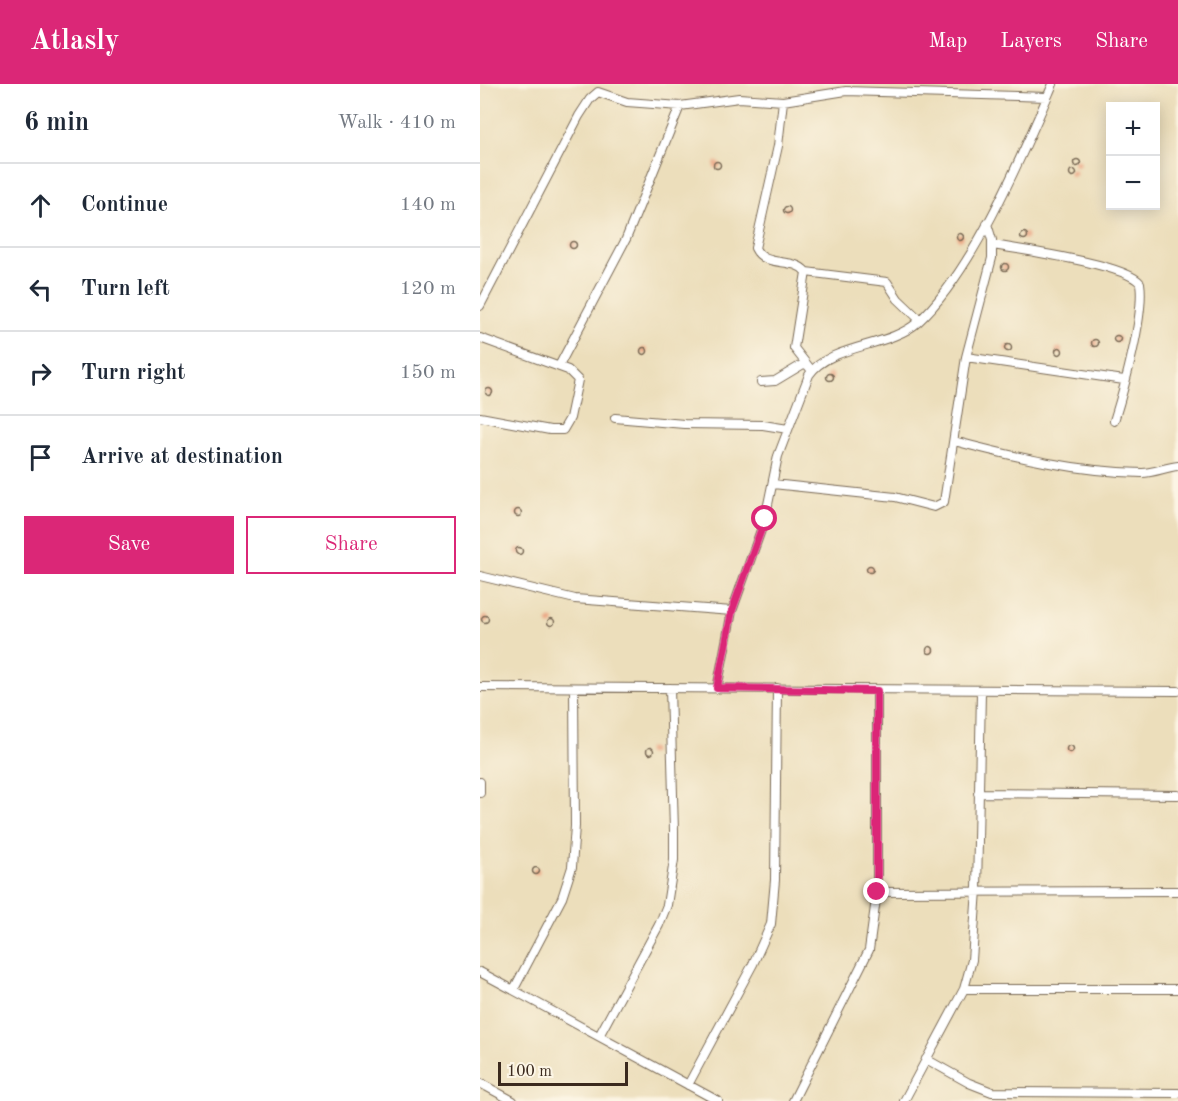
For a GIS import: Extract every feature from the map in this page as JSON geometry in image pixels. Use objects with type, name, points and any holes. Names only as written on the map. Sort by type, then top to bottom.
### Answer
[{"type":"street","points":[[717,688],[732,611],[765,519],[788,429],[812,371],[817,365],[846,352],[904,332],[920,320],[941,296],[987,224],[1053,84]]},
{"type":"street","points":[[480,306],[579,116],[593,94],[598,92],[627,102],[680,106],[739,98],[783,100],[846,91],[1047,97]]},
{"type":"street","points":[[783,100],[778,146],[755,248],[758,254],[765,258],[798,265],[806,272],[887,282],[898,299],[920,320]]},
{"type":"street","points":[[559,366],[626,239],[680,106]]},
{"type":"street","points":[[773,484],[895,497],[939,506],[945,499],[966,357],[988,277],[993,245],[987,224]]},
{"type":"street","points":[[993,245],[1109,268],[1136,278],[1141,289],[1139,308],[1125,380],[1114,421]]},
{"type":"street","points":[[806,272],[793,339],[794,348],[812,371]]},
{"type":"street","points":[[480,338],[559,366],[572,372],[578,380],[570,417],[562,430],[550,430],[480,417]]},
{"type":"street","points":[[966,357],[1125,380]]},
{"type":"street","points":[[761,382],[775,381],[805,363]]},
{"type":"street","points":[[615,418],[763,425],[788,429]]},
{"type":"street","points":[[954,441],[1024,460],[1101,469],[1142,472],[1178,466]]},
{"type":"street","points":[[480,576],[575,599],[732,611]]},
{"type":"street","points":[[480,687],[777,688],[981,692],[1178,691]]},
{"type":"street","points":[[514,989],[562,898],[572,867],[575,826],[574,688]]},
{"type":"street","points":[[599,1036],[659,925],[669,895],[674,841],[670,688]]},
{"type":"street","points":[[688,1084],[753,964],[771,924],[775,880],[777,688]]},
{"type":"street","points":[[793,1101],[869,950],[877,892],[877,691]]},
{"type":"street","points":[[904,1101],[964,989],[972,960],[977,890],[981,692]]},
{"type":"street","points":[[480,782],[480,793]]},
{"type":"street","points":[[978,793],[1178,795]]},
{"type":"street","points":[[877,892],[1178,891]]},
{"type":"street","points":[[480,972],[718,1101]]},
{"type":"street","points":[[964,989],[1178,989]]},
{"type":"street","points":[[926,1059],[969,1083],[992,1092],[1178,1093]]},
{"type":"street","points":[[480,1083],[513,1101]]},
{"type":"building","points":[[1077,159],[1081,163],[1077,167],[1073,163]]},
{"type":"building","points":[[717,161],[721,165],[717,169],[713,165]]},
{"type":"building","points":[[1073,169],[1077,173],[1073,177],[1069,173]]},
{"type":"building","points":[[787,206],[791,210],[787,214],[783,210]]},
{"type":"building","points":[[1024,232],[1028,236],[1024,240],[1020,236]]},
{"type":"building","points":[[960,233],[964,237],[960,241],[956,237]]},
{"type":"building","points":[[573,241],[577,245],[573,249],[569,245]]},
{"type":"building","points":[[1005,263],[1009,267],[1005,271],[1001,267]]},
{"type":"building","points":[[1117,335],[1121,339],[1117,343],[1113,339]]},
{"type":"building","points":[[1095,339],[1099,343],[1095,347],[1091,343]]},
{"type":"building","points":[[1008,344],[1012,348],[1008,352],[1004,348]]},
{"type":"building","points":[[644,347],[648,351],[644,355],[640,351]]},
{"type":"building","points":[[1059,347],[1063,351],[1059,355],[1055,351]]},
{"type":"building","points":[[830,373],[834,377],[830,381],[826,377]]},
{"type":"building","points":[[489,388],[493,392],[489,396],[485,392]]},
{"type":"building","points":[[518,509],[522,513],[518,517],[514,513]]},
{"type":"building","points":[[519,547],[523,551],[519,555],[515,551]]},
{"type":"building","points":[[870,565],[874,569],[870,573],[866,569]]},
{"type":"building","points":[[485,615],[489,619],[485,623],[481,619]]},
{"type":"building","points":[[551,618],[555,622],[551,626],[547,622]]},
{"type":"building","points":[[930,646],[934,650],[930,654],[926,650]]},
{"type":"building","points":[[1070,745],[1074,749],[1070,753],[1066,749]]},
{"type":"building","points":[[650,747],[654,751],[650,755],[646,751]]},
{"type":"building","points":[[536,867],[540,871],[536,875],[532,871]]},
{"type":"route","points":[[765,519],[732,611],[717,688],[877,691],[877,892]]}]
